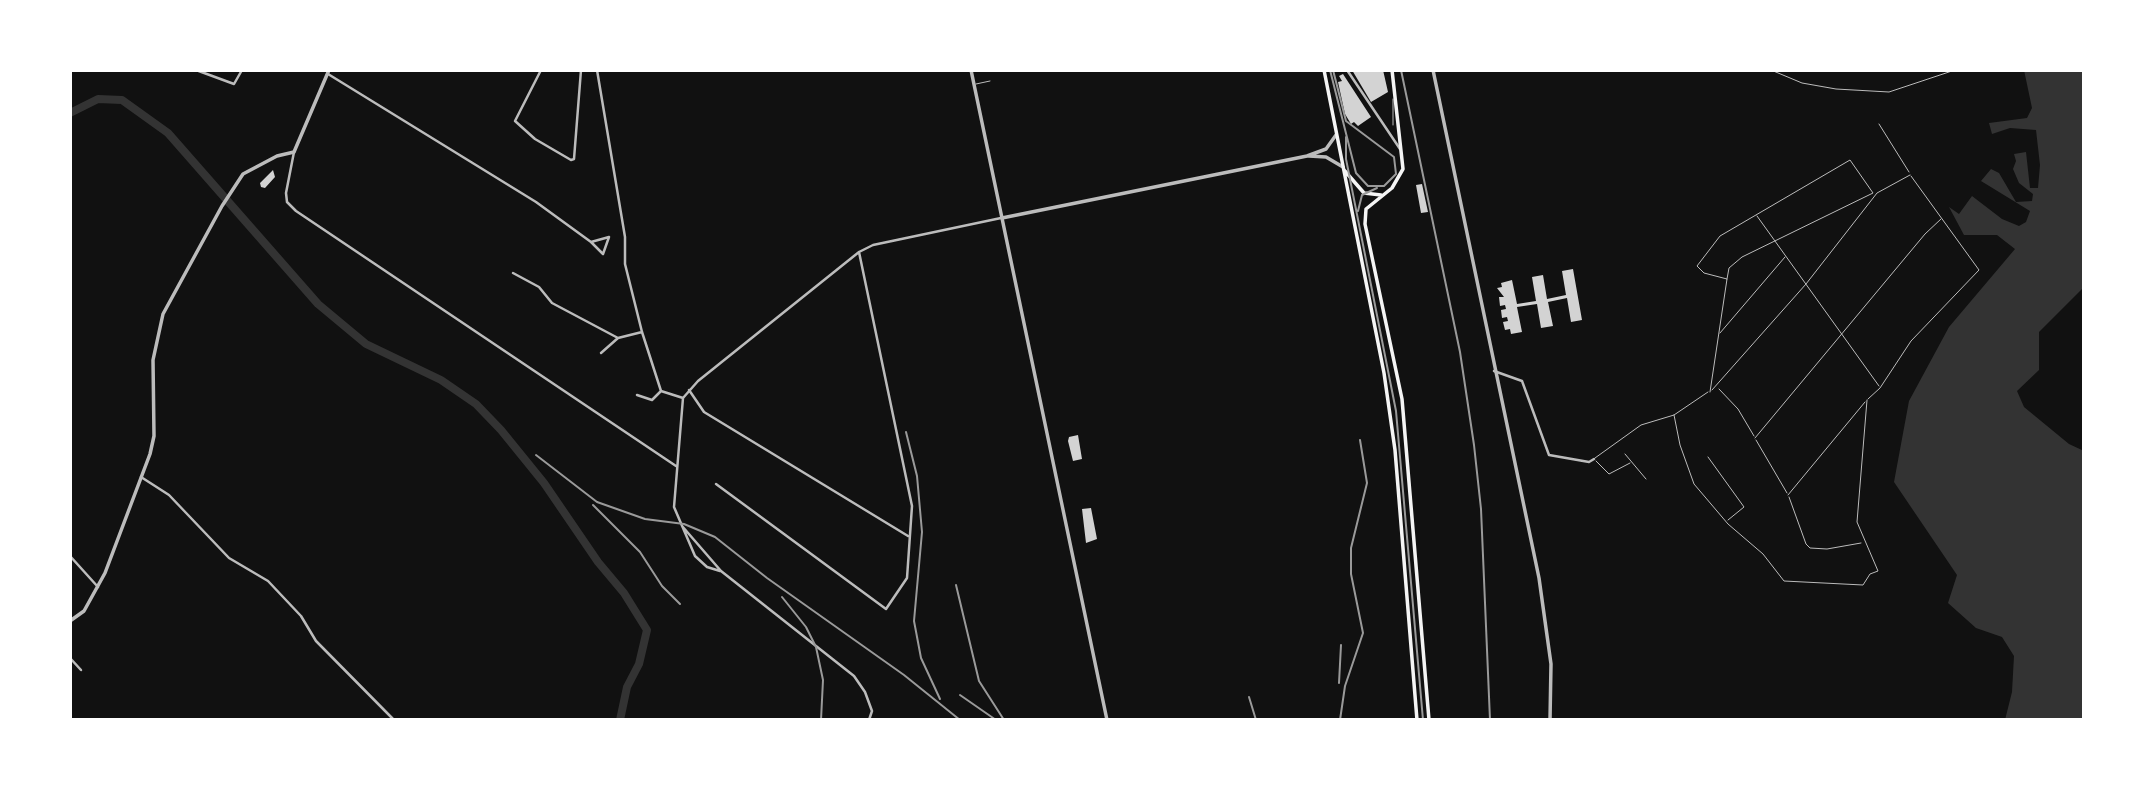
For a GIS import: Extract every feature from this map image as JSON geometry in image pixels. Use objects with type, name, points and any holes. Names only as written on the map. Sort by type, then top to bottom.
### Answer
[{"type":"main road","points":[[1324,70],[1384,373],[1395,450],[1417,720]]},
{"type":"main road","points":[[1392,70],[1402,152],[1401,177],[1366,209],[1365,224],[1402,399],[1429,720]]},
{"type":"main road","points":[[1343,167],[1364,193],[1383,195]]},
{"type":"street","points":[[196,70],[234,84],[242,70]]},
{"type":"street","points":[[323,70],[536,202],[591,242],[603,254],[609,237],[591,242]]},
{"type":"street","points":[[541,70],[515,121],[535,139],[570,160],[574,159],[581,70]]},
{"type":"street","points":[[597,70],[625,237],[625,264],[642,332],[662,391]]},
{"type":"street","points":[[971,70],[1107,720]]},
{"type":"street","points":[[1348,70],[1402,152]]},
{"type":"street","points":[[1433,70],[1539,578],[1551,664],[1550,720]]},
{"type":"street","points":[[329,72],[294,152],[286,193],[287,202],[296,211],[676,466]]},
{"type":"street","points":[[721,571],[707,567],[695,556],[674,507],[683,398],[689,390],[859,252],[873,245],[1307,156],[1330,146],[1336,135]]},
{"type":"street","points":[[70,621],[84,611],[98,587],[154,436],[153,360],[163,314],[233,186],[243,174],[258,164],[294,152]]},
{"type":"street","points":[[1307,156],[1326,157],[1343,167]]},
{"type":"street","points":[[716,484],[886,610],[907,579],[912,506],[859,252]]},
{"type":"street","points":[[513,273],[539,287],[552,303],[618,338]]},
{"type":"street","points":[[601,353],[618,338],[642,332]]},
{"type":"street","points":[[1494,371],[1522,381],[1549,455],[1589,463],[1594,459]]},
{"type":"street","points":[[689,390],[704,412],[908,536]]},
{"type":"street","points":[[637,395],[652,400],[662,391]]},
{"type":"street","points":[[662,391],[683,398]]},
{"type":"street","points":[[141,477],[169,495],[229,558],[268,581],[301,616],[316,641],[394,720]]},
{"type":"street","points":[[682,526],[721,571],[854,676],[865,692],[872,711],[869,720]]},
{"type":"street","points":[[70,556],[98,587]]},
{"type":"street","points":[[70,658],[81,670]]},
{"type":"lane","points":[[1771,70],[1802,83],[1889,92],[1955,70]]},
{"type":"lane","points":[[974,85],[990,81]]},
{"type":"lane","points":[[1393,125],[1391,113],[1395,92]]},
{"type":"lane","points":[[1788,495],[1867,400],[1881,388],[1911,341],[1979,270],[1910,174],[1879,124]]},
{"type":"lane","points":[[1710,392],[1729,268],[1736,260],[1873,194],[1850,160],[1720,236],[1709,246],[1697,266],[1704,273],[1727,279]]},
{"type":"lane","points":[[1630,463],[1609,474],[1594,459],[1640,425],[1674,415],[1717,387],[1806,284],[1877,193],[1910,174]]},
{"type":"lane","points":[[1756,215],[1881,388]]},
{"type":"lane","points":[[1755,438],[1924,234],[1942,218]]},
{"type":"lane","points":[[1718,335],[1786,256]]},
{"type":"lane","points":[[1717,387],[1738,409],[1788,495],[1806,544],[1810,548],[1827,549],[1863,542]]},
{"type":"lane","points":[[1674,415],[1680,445],[1694,484],[1726,522],[1763,554],[1784,581],[1863,584],[1870,574],[1878,571],[1863,542],[1857,522],[1867,400]]},
{"type":"lane","points":[[1626,454],[1630,463],[1646,479]]},
{"type":"lane","points":[[1709,457],[1744,507],[1726,522]]},
{"type":"shaded area","points":[[2024,70],[2084,70],[2084,287],[2039,332],[2039,370],[2017,391],[2024,407],[2069,444],[2084,451],[2084,720],[2005,720],[2012,692],[2014,656],[2002,637],[1976,628],[1948,603],[1957,575],[1894,482],[1909,401],[1949,327],[2015,249],[1997,235],[1964,235],[1949,207],[1959,214],[1972,196],[2002,219],[2019,226],[2026,222],[2030,211],[1981,181],[1991,169],[1999,173],[2016,202],[2032,201],[2033,194],[2019,183],[2013,169],[2016,161],[2014,154],[2026,152],[2030,188],[2038,188],[2040,165],[2036,130],[2010,128],[1992,134],[1989,123],[2027,118],[2032,108]]},
{"type":"building","points":[[1352,70],[1383,70],[1388,92],[1371,102]]},
{"type":"building","points":[[1343,74],[1371,117],[1358,126],[1354,122],[1351,124],[1345,114],[1338,82],[1342,81],[1339,76]]},
{"type":"building","points":[[273,170],[275,177],[265,188],[261,187],[260,183]]},
{"type":"building","points":[[1422,184],[1428,212],[1421,213],[1416,185]]},
{"type":"building","points":[[1573,269],[1582,320],[1571,322],[1567,298],[1548,302],[1553,326],[1541,328],[1537,304],[1517,307],[1522,332],[1511,334],[1510,329],[1505,330],[1503,322],[1508,321],[1507,317],[1502,318],[1501,310],[1506,309],[1505,305],[1500,306],[1499,297],[1504,297],[1497,288],[1502,287],[1501,283],[1512,280],[1517,304],[1536,301],[1532,277],[1543,275],[1547,299],[1566,295],[1562,271]]},
{"type":"building","points":[[1078,435],[1082,459],[1073,461],[1068,441],[1069,437]]},
{"type":"building","points":[[1091,508],[1097,539],[1086,543],[1082,509]]},
{"type":"waterway","points":[[70,113],[98,99],[122,100],[168,133],[318,304],[366,344],[441,380],[476,404],[501,430],[544,483],[598,562],[624,593],[647,630],[639,664],[627,687],[620,720]]},
{"type":"tram line","points":[[1330,70],[1356,173],[1368,186],[1384,186],[1396,174],[1394,157],[1346,121],[1333,70]]},
{"type":"tram line","points":[[1346,137],[1346,159],[1396,411],[1423,720]]},
{"type":"tram line","points":[[1358,211],[1362,195],[1377,188]]},
{"type":"railway","points":[[1401,70],[1460,352],[1474,445],[1481,509],[1490,720]]},
{"type":"railway","points":[[906,432],[917,476],[922,532],[914,621],[921,658],[940,699]]},
{"type":"railway","points":[[1340,720],[1345,686],[1363,633],[1351,574],[1351,548],[1367,483],[1360,440]]},
{"type":"railway","points":[[536,455],[597,502],[645,519],[684,524],[715,537],[767,578],[904,675],[960,720]]},
{"type":"railway","points":[[593,505],[640,552],[662,586],[680,604]]},
{"type":"railway","points":[[956,585],[979,681],[1004,720]]},
{"type":"railway","points":[[782,597],[806,627],[816,647],[823,680],[821,720]]},
{"type":"railway","points":[[1339,683],[1341,645]]},
{"type":"railway","points":[[960,695],[996,720]]},
{"type":"railway","points":[[1249,697],[1256,720]]}]
